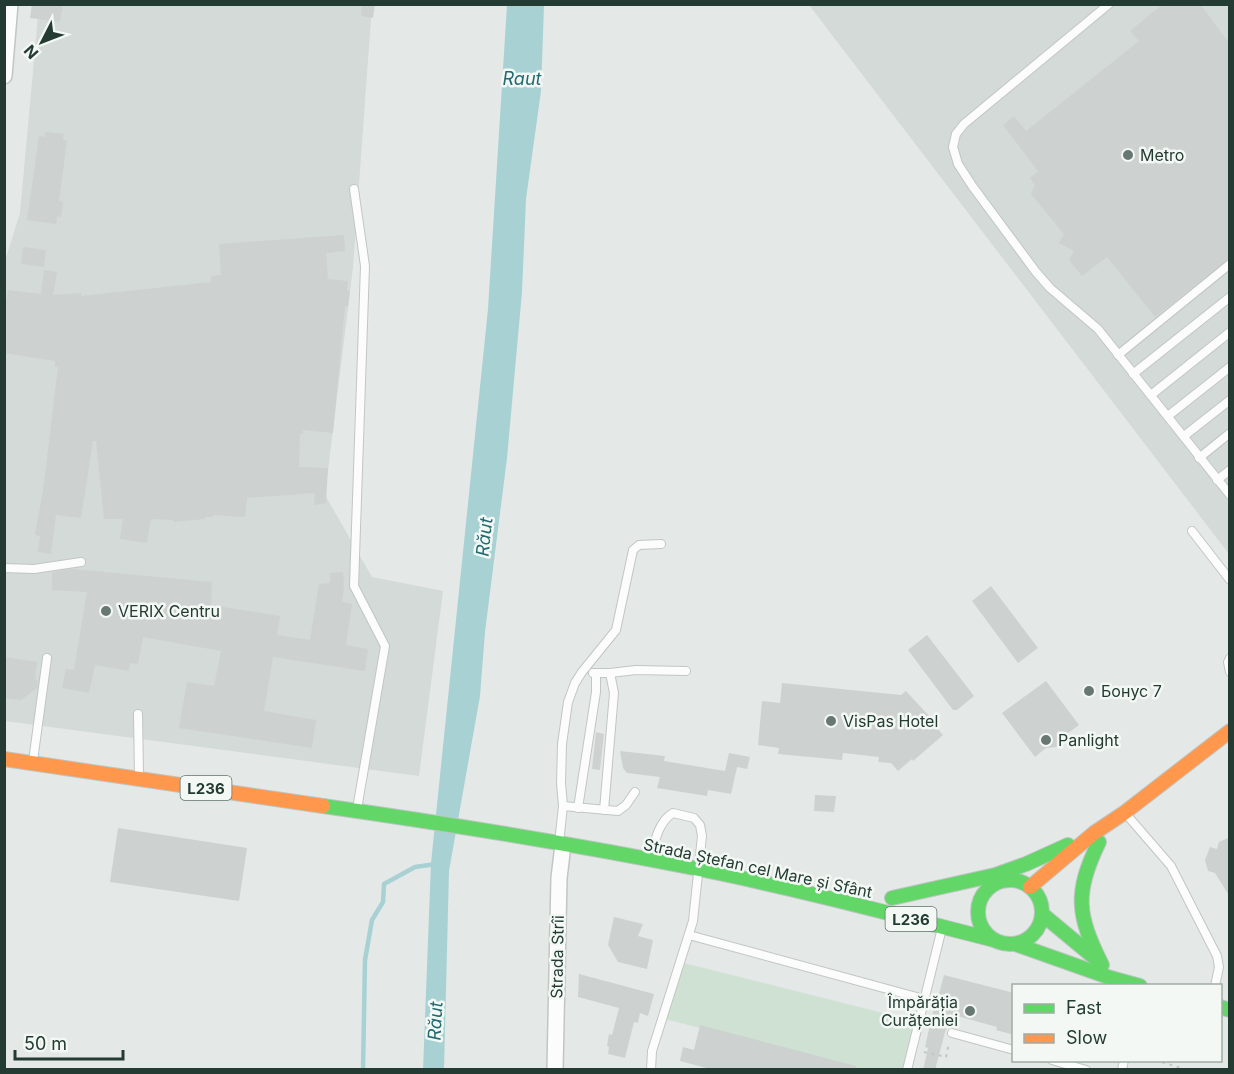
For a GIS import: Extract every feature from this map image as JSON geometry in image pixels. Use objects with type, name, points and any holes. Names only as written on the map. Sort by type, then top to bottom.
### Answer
[{"type":"main road","points":[[1102,965],[1042,914],[1034,892],[1125,813],[1230,731]]},
{"type":"main road","name":"L236","points":[[4,759],[357,811]]},
{"type":"main road","name":"Strada Ștefan cel Mare și Sfânt","points":[[357,811],[699,869],[829,898],[994,940]]},
{"type":"main road","points":[[892,898],[994,875],[1096,838]]},
{"type":"main road","points":[[1096,838],[1083,875],[1080,904],[1082,922],[1088,937],[1111,978]]},
{"type":"main road","name":"L236","points":[[829,898],[892,898],[990,887],[1009,880],[1034,892]]},
{"type":"main road","points":[[990,887],[979,904],[978,915],[980,925],[994,940]]},
{"type":"main road","points":[[1015,944],[1028,938],[1038,928],[1042,914]]},
{"type":"main road","name":"L236","points":[[994,940],[1004,944],[1015,944]]},
{"type":"main road","points":[[1015,944],[1133,984]]},
{"type":"street","points":[[4,76],[10,4]]},
{"type":"street","name":"Strada Strîi","points":[[555,1070],[561,845]]},
{"type":"lane","points":[[1109,4],[964,124],[956,134],[953,147],[958,164],[973,187],[1036,272],[1050,288],[1098,329],[1230,495]]},
{"type":"lane","points":[[354,189],[365,266],[354,586],[385,646],[357,811]]},
{"type":"lane","points":[[1118,355],[1230,264]]},
{"type":"lane","points":[[1133,374],[1230,297]]},
{"type":"lane","points":[[1151,396],[1230,332]]},
{"type":"lane","points":[[1168,416],[1230,367]]},
{"type":"lane","points":[[1184,436],[1230,400]]},
{"type":"lane","points":[[1199,458],[1230,433]]},
{"type":"lane","points":[[1217,480],[1230,470]]},
{"type":"lane","points":[[1192,531],[1230,580]]},
{"type":"lane","points":[[561,845],[562,744],[568,702],[582,672],[616,630],[633,550],[639,545],[661,544]]},
{"type":"lane","points":[[4,568],[34,569],[81,562]]},
{"type":"lane","points":[[32,763],[47,658]]},
{"type":"lane","points":[[1230,658],[1228,662],[1230,672]]},
{"type":"lane","points":[[582,672],[686,671]]},
{"type":"lane","points":[[578,808],[596,692],[596,673]]},
{"type":"lane","points":[[604,810],[614,693],[610,673]]},
{"type":"lane","points":[[138,714],[139,778]]},
{"type":"lane","points":[[563,806],[618,811],[626,805],[635,792]]},
{"type":"lane","points":[[649,860],[666,817],[673,813],[694,818],[700,825],[702,836],[693,921],[652,1051],[651,1070]]},
{"type":"lane","points":[[1125,813],[1171,866],[1217,956],[1219,967],[1215,984]]},
{"type":"lane","points":[[907,1070],[942,927]]},
{"type":"lane","points":[[689,935],[924,999]]},
{"type":"lane","points":[[952,1034],[1012,1049]]},
{"type":"lane","points":[[1059,1062],[1086,1070]]},
{"type":"path","points":[[912,1050],[946,1056],[952,1034]]},
{"type":"path","points":[[1162,1062],[1188,1070]]},
{"type":"shaded area","points":[[39,5],[372,5],[353,267],[325,495],[372,577],[443,591],[419,776],[5,721],[4,264],[20,213]]},
{"type":"shaded area","points":[[809,5],[1229,5],[1229,554]]},
{"type":"green space","points":[[680,962],[919,1022],[907,1069],[864,1070],[661,1018]]},
{"type":"water","name":"Raut","points":[[507,5],[544,5],[541,91],[526,199],[522,292],[507,458],[485,632],[480,696],[449,871],[444,1069],[423,1070],[431,863],[488,309]]},
{"type":"building","points":[[32,4],[63,4],[60,22],[30,18]]},
{"type":"building","points":[[362,4],[375,4],[373,18],[361,16]]},
{"type":"building","name":"Metro","points":[[1163,4],[1200,4],[1230,44],[1230,258],[1155,317],[1107,257],[1082,276],[1069,260],[1074,251],[1059,243],[1064,234],[1031,194],[1035,185],[1030,178],[1038,171],[1003,125],[1014,116],[1026,131],[1139,41],[1130,31]]},
{"type":"building","points":[[45,132],[64,134],[63,140],[67,140],[59,201],[63,202],[61,217],[57,216],[56,224],[27,220],[39,136],[45,137]]},
{"type":"building","points":[[344,235],[345,251],[326,253],[328,279],[348,281],[347,291],[350,291],[348,306],[345,306],[333,433],[303,430],[303,434],[300,433],[299,467],[328,468],[326,503],[314,505],[315,493],[247,498],[245,517],[213,515],[205,519],[173,522],[173,520],[151,519],[147,543],[120,539],[123,519],[104,519],[96,441],[93,441],[81,518],[56,515],[51,554],[38,552],[40,536],[35,535],[43,491],[58,367],[55,367],[55,361],[4,353],[4,311],[8,290],[41,294],[44,270],[57,272],[53,295],[81,293],[81,296],[211,282],[211,276],[221,275],[219,244]]},
{"type":"building","points":[[23,247],[46,250],[44,267],[21,264]]},
{"type":"building","points":[[72,569],[212,582],[211,605],[280,616],[277,635],[310,640],[319,584],[330,583],[330,573],[343,572],[342,602],[352,604],[346,645],[368,649],[365,671],[273,657],[264,711],[316,720],[312,748],[179,728],[187,682],[214,686],[221,651],[143,637],[138,664],[130,663],[129,671],[95,665],[89,693],[62,688],[66,669],[74,670],[87,592],[52,590],[52,572]]},
{"type":"building","points":[[991,586],[1038,648],[1018,663],[972,601]]},
{"type":"building","points":[[927,635],[974,696],[957,710],[953,710],[908,650]]},
{"type":"building","points":[[4,657],[37,662],[35,678],[38,682],[37,688],[21,700],[4,698]]},
{"type":"building","points":[[1046,681],[1079,725],[1067,734],[1063,743],[1057,747],[1046,748],[1035,757],[1002,713]]},
{"type":"building","points":[[782,683],[901,695],[906,691],[943,735],[898,771],[891,763],[878,762],[879,757],[843,753],[842,760],[778,754],[779,748],[758,745],[762,701],[780,703]]},
{"type":"building","points":[[596,732],[604,734],[600,770],[592,769]]},
{"type":"building","points":[[620,751],[665,756],[664,761],[725,771],[729,753],[750,757],[747,769],[737,767],[731,794],[708,790],[707,796],[657,788],[660,777],[627,773],[623,768]]},
{"type":"building","points":[[815,795],[836,796],[834,812],[814,811]]},
{"type":"building","points":[[118,828],[247,848],[239,901],[110,882]]},
{"type":"building","points":[[1230,837],[1230,897],[1215,873],[1208,871],[1205,860],[1210,847],[1217,849],[1219,842]]},
{"type":"building","points":[[614,917],[643,924],[638,936],[653,940],[647,969],[618,962],[608,945]]},
{"type":"building","points":[[579,974],[654,994],[648,1016],[640,1013],[638,1023],[634,1022],[625,1058],[608,1054],[609,1047],[607,1046],[619,1008],[578,997]]},
{"type":"building","points":[[944,975],[1012,992],[1012,1034],[996,1030],[997,1027],[950,1014],[935,1070],[923,1070],[928,1048],[925,1047],[934,1007],[932,1006],[935,994],[939,994]]},
{"type":"building","points":[[700,1025],[856,1066],[856,1070],[714,1070],[680,1061],[683,1047],[694,1050]]},
{"type":"waterway","points":[[363,1070],[365,960],[372,920],[383,902],[384,884],[415,867],[436,864]]},
{"type":"traffic: fast","points":[[323,806],[511,835],[699,869],[994,940]]},
{"type":"traffic: fast","points":[[1099,842],[1085,876],[1082,904],[1087,932],[1102,965]]},
{"type":"traffic: fast","points":[[892,898],[995,875],[1068,845]]},
{"type":"traffic: fast","points":[[1010,880],[1028,886],[1036,894],[1042,912],[1036,930],[1028,938],[1010,944],[992,938],[984,930],[978,912],[984,894],[992,886],[1010,880]]},
{"type":"traffic: fast","points":[[1042,914],[1095,958]]},
{"type":"traffic: fast","points":[[1015,944],[1133,984]]},
{"type":"traffic: fast","points":[[1222,1008],[1230,1010]]},
{"type":"traffic: slow","points":[[1030,887],[1094,833],[1124,813],[1230,731]]},
{"type":"traffic: slow","points":[[4,759],[323,806]]},
{"type":"place","name":"Metro","points":[[1128,155]]},
{"type":"place","name":"VERIX Centru","points":[[106,611]]},
{"type":"place","name":"Бонус 7","points":[[1089,691]]},
{"type":"place","name":"VisPas Hotel","points":[[831,721]]},
{"type":"place","name":"Panlight","points":[[1046,740]]},
{"type":"place","name":"Împărăția Curățeniei","points":[[970,1011]]},
{"type":"water label","name":"Răut","points":[[484,537]]},
{"type":"water label","name":"Răut","points":[[435,1021]]}]
